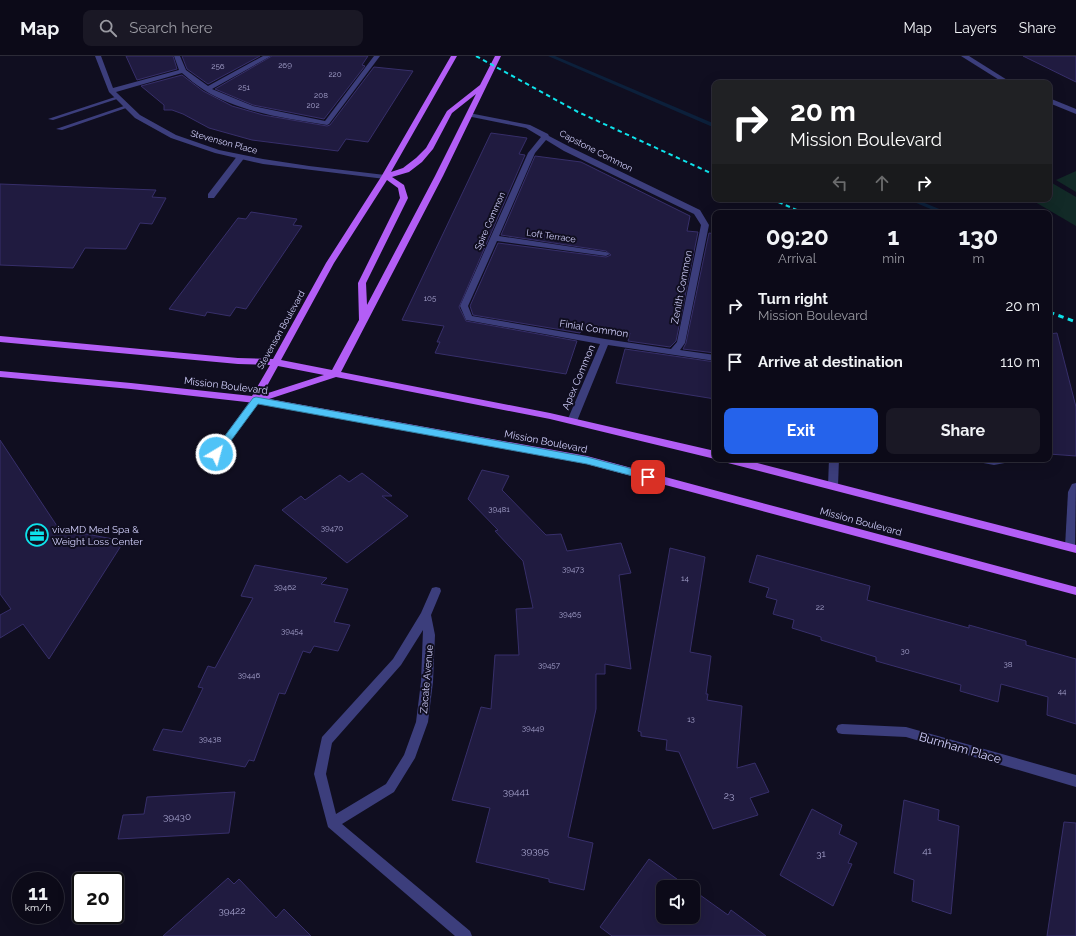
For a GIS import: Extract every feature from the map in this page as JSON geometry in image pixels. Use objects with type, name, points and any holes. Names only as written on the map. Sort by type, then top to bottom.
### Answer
[{"type":"main road","name":"Stevenson Boulevard","points":[[256,400],[275,362],[330,263],[385,177],[454,56]]},
{"type":"main road","points":[[256,400],[336,374],[363,324],[498,56]]},
{"type":"main road","points":[[385,177],[406,170],[419,160],[429,149],[449,112],[471,96],[487,80]]},
{"type":"main road","points":[[363,324],[365,310],[361,288],[362,283],[404,198],[404,191],[399,184],[385,177]]},
{"type":"main road","points":[[0,339],[275,362],[572,421],[712,455]]},
{"type":"main road","name":"Mission Boulevard","points":[[0,374],[131,386],[256,400],[587,460],[1076,591]]},
{"type":"main road","points":[[740,462],[1073,548]]},
{"type":"street","name":"Stevenson Place","points":[[98,56],[101,70],[117,98],[126,107],[155,127],[174,137],[241,158],[385,177]]},
{"type":"street","points":[[176,56],[183,71],[208,89],[235,102],[275,114],[328,123],[377,56]]},
{"type":"street","points":[[208,89],[268,56]]},
{"type":"street","points":[[964,56],[1004,80]]},
{"type":"street","points":[[112,91],[183,71]]},
{"type":"street","points":[[51,119],[117,98]]},
{"type":"street","points":[[1052,101],[1076,112]]},
{"type":"street","points":[[60,129],[126,107]]},
{"type":"street","name":"Capstone Common","points":[[469,115],[528,126],[567,149],[697,212],[705,225]]},
{"type":"street","name":"Spire Common","points":[[469,318],[464,306],[532,152],[546,136]]},
{"type":"street","points":[[211,196],[241,158]]},
{"type":"street","name":"Zenith Common","points":[[674,351],[682,343],[705,225]]},
{"type":"street","name":"Loft Terrace","points":[[494,238],[606,254]]},
{"type":"street","name":"Finial Common","points":[[469,318],[605,342],[712,357]]},
{"type":"street","name":"Apex Common","points":[[572,421],[605,342]]},
{"type":"street","points":[[216,454],[256,400]]},
{"type":"street","points":[[833,486],[834,462]]},
{"type":"street","points":[[1073,548],[1073,492],[1076,487]]},
{"type":"street","name":"Zacate Avenue","points":[[426,615],[429,634],[427,682],[422,722],[408,758],[390,788],[332,823],[320,774],[326,741],[397,662],[426,615],[436,591]]},
{"type":"street","name":"Burnham Place","points":[[842,730],[906,732],[1076,782]]},
{"type":"street","points":[[332,823],[465,936]]},
{"type":"green space","points":[[1076,171],[1076,192],[1056,180]]},
{"type":"green space","points":[[1052,183],[1076,197],[1076,226],[1052,212],[1052,210],[1049,210],[1035,202],[1052,202]]},
{"type":"building","points":[[126,56],[173,56],[177,69],[137,80]]},
{"type":"building","points":[[182,56],[260,56],[208,84],[187,69]]},
{"type":"building","points":[[272,56],[368,56],[362,65],[365,66],[324,119],[253,105],[215,89]]},
{"type":"building","points":[[1023,56],[1076,56],[1076,82]]},
{"type":"building","points":[[374,67],[413,71],[368,142],[346,139],[338,151],[252,140],[209,128],[183,114],[172,110],[164,110],[164,105],[141,86],[182,75],[203,91],[232,106],[263,115],[327,126],[330,125]]},
{"type":"building","points":[[491,133],[527,138],[519,154],[525,155],[459,307],[466,321],[577,341],[566,374],[435,353],[440,342],[437,342],[444,326],[402,320]]},
{"type":"building","points":[[535,156],[581,162],[690,216],[687,231],[698,232],[676,341],[670,347],[628,341],[630,333],[582,328],[580,333],[473,315],[470,306],[498,243],[606,257],[611,255],[606,251],[501,235]]},
{"type":"building","points":[[0,184],[156,190],[152,197],[166,198],[152,224],[140,223],[126,249],[85,248],[73,268],[0,265]]},
{"type":"building","points":[[251,212],[297,219],[293,225],[302,226],[246,309],[236,307],[230,316],[207,312],[205,316],[169,309],[238,218],[246,219]]},
{"type":"building","points":[[709,233],[712,234],[712,353],[683,349],[686,343]]},
{"type":"building","points":[[1057,333],[1076,407],[1076,456],[1052,454],[1052,334]]},
{"type":"building","points":[[625,349],[712,362],[712,399],[616,383]]},
{"type":"building","points":[[0,440],[59,529],[124,541],[49,659],[23,624],[0,638],[0,615],[11,609],[0,594]]},
{"type":"building","points":[[482,470],[509,476],[502,490],[546,535],[561,534],[567,551],[621,543],[631,573],[619,575],[631,669],[605,664],[605,674],[596,674],[596,709],[568,837],[593,843],[584,890],[549,882],[549,879],[476,862],[490,808],[452,800],[481,707],[491,709],[495,655],[519,655],[516,609],[533,608],[523,561],[495,531],[498,530],[468,499]]},
{"type":"building","points":[[362,473],[392,496],[382,496],[408,516],[347,563],[282,510],[301,496],[305,500],[340,475],[349,482]]},
{"type":"building","points":[[670,548],[705,557],[690,652],[711,656],[706,694],[708,694],[707,700],[742,706],[737,768],[755,763],[769,792],[750,798],[758,815],[713,829],[679,752],[666,750],[667,740],[641,736],[641,732],[638,731]]},
{"type":"building","points":[[757,555],[870,586],[867,600],[969,628],[969,625],[1026,641],[1026,645],[1076,659],[1076,724],[1047,715],[1048,697],[1001,684],[998,702],[960,691],[961,685],[876,661],[876,657],[821,640],[821,637],[792,628],[794,620],[773,614],[777,600],[766,597],[769,588],[749,582]]},
{"type":"building","points":[[255,565],[327,578],[321,584],[348,589],[334,622],[350,625],[338,651],[314,646],[310,653],[303,651],[285,694],[279,693],[254,761],[249,760],[245,767],[153,750],[163,729],[182,732],[203,688],[198,687],[208,666],[215,668],[253,598],[241,596]]},
{"type":"building","points":[[235,792],[229,833],[118,839],[123,815],[144,814],[147,797]]},
{"type":"building","points":[[904,800],[939,810],[938,820],[959,826],[951,914],[912,901],[914,880],[894,873]]},
{"type":"building","points":[[812,809],[842,825],[839,834],[857,843],[848,863],[852,864],[833,906],[780,875]]},
{"type":"building","points":[[1064,822],[1076,823],[1076,936],[1047,936]]},
{"type":"building","points":[[649,859],[678,880],[656,880],[656,924],[700,924],[700,895],[728,915],[731,910],[766,936],[612,936],[600,927]]},
{"type":"building","points":[[228,878],[234,884],[239,879],[276,918],[284,909],[311,936],[163,936]]},
{"type":"waterway","points":[[551,56],[712,125]]},
{"type":"waterway","points":[[918,202],[938,210]]},
{"type":"railway","points":[[476,56],[578,112],[712,174]]},
{"type":"railway","points":[[778,202],[797,210]]},
{"type":"railway","points":[[1052,313],[1076,322]]},
{"type":"place","name":"vivaMD Med Spa & Weight Loss Center","points":[[37,535]]},
{"type":"route","points":[[216,454],[256,400],[587,460],[648,477]]}]
